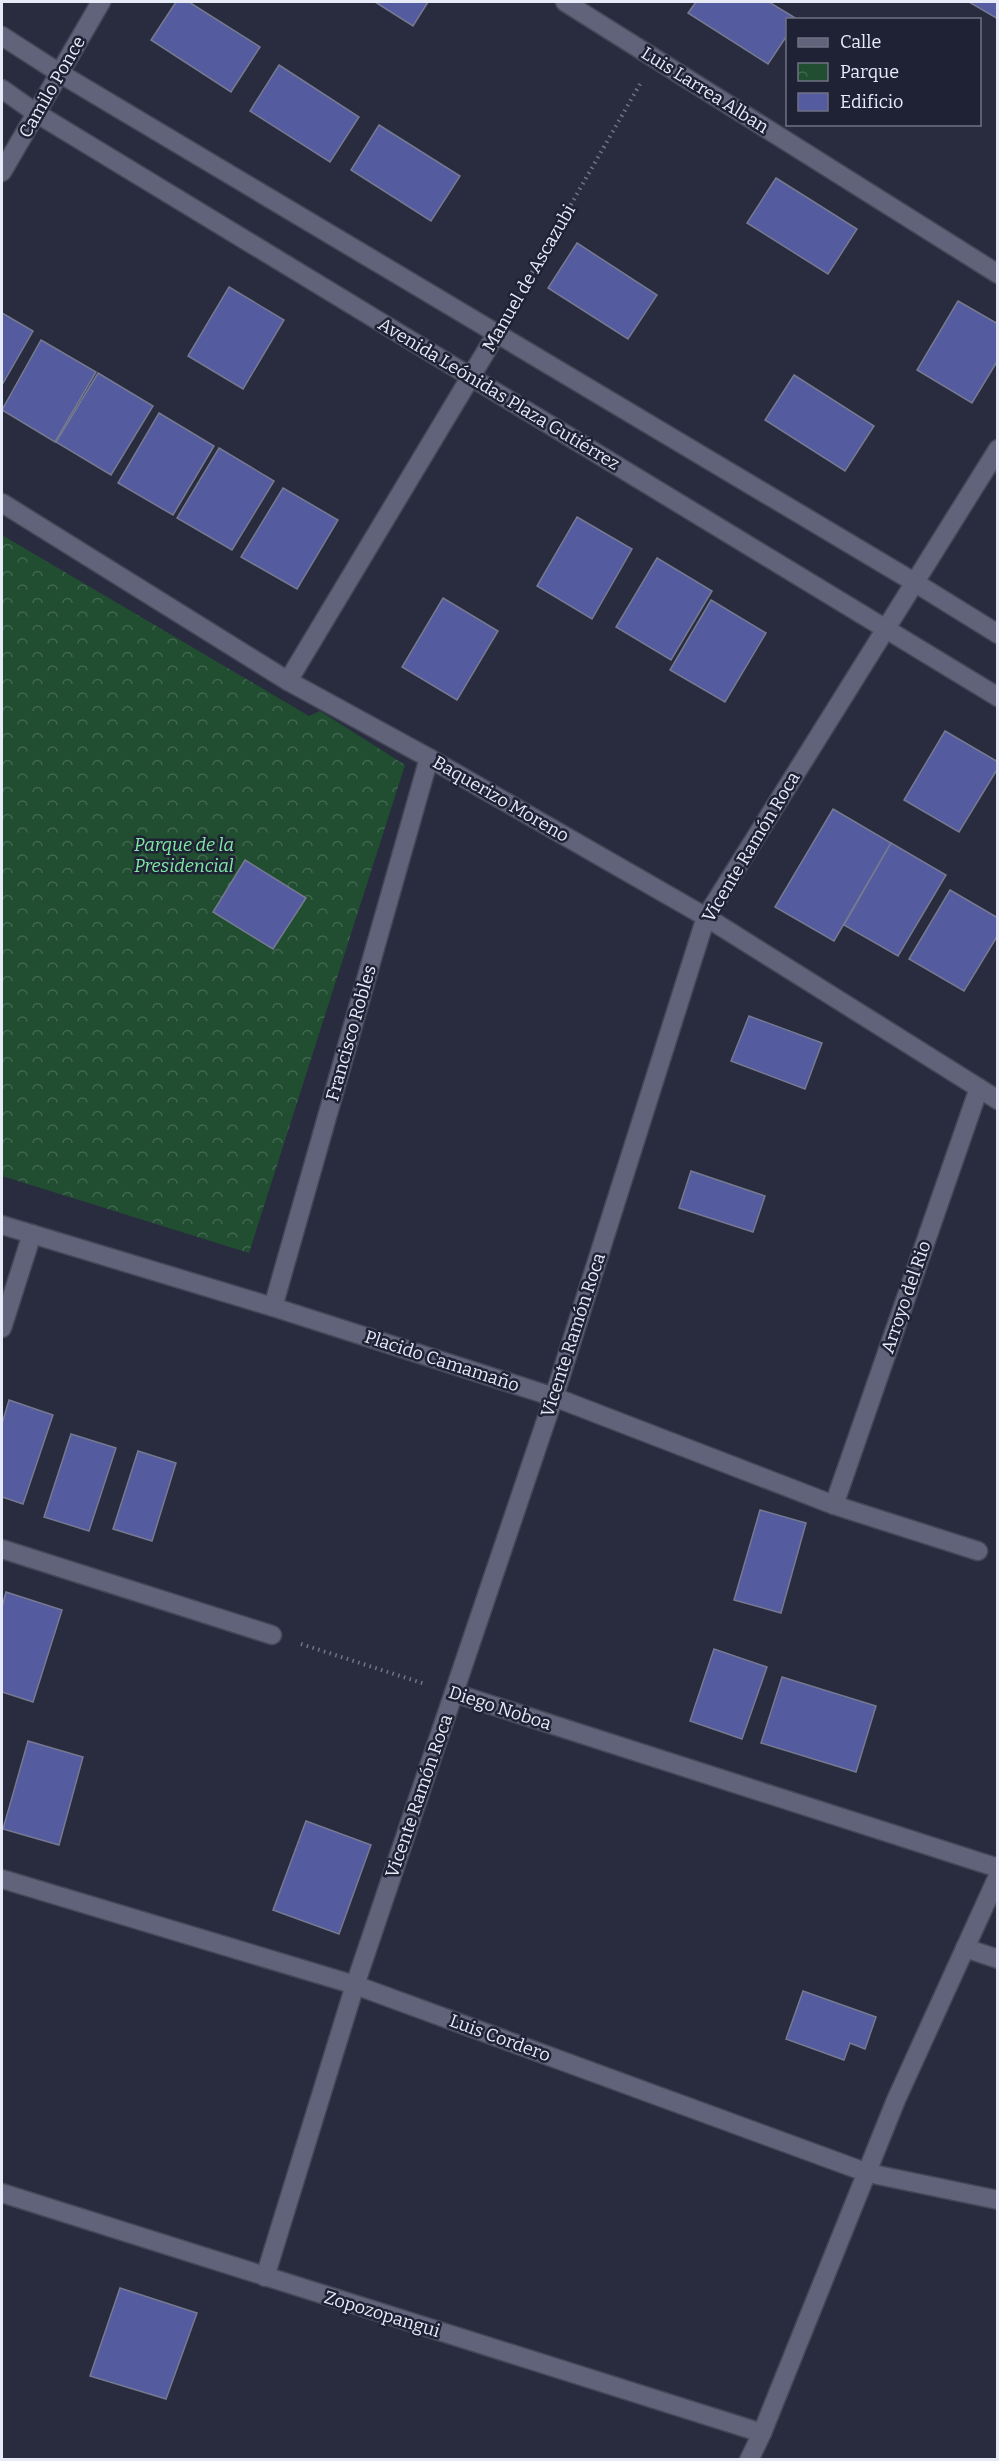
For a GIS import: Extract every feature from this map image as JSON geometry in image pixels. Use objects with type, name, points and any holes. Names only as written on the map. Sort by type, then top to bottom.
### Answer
[{"type":"street","name":"Camilo Ponce","points":[[2,172],[101,2]]},
{"type":"street","name":"Luis Larrea Alban","points":[[565,2],[998,274]]},
{"type":"street","points":[[2,36],[61,74],[998,634]]},
{"type":"street","name":"Avenida Leónidas Plaza Gutiérrez","points":[[2,89],[36,113],[998,697]]},
{"type":"street","name":"Manuel de Ascazubi","points":[[288,681],[497,333]]},
{"type":"street","name":"Vicente Ramón Roca","points":[[265,2277],[355,1984],[554,1397],[706,917],[998,449]]},
{"type":"street","name":"Baquerizo Moreno","points":[[2,503],[288,681],[429,758],[706,917],[998,1100]]},
{"type":"street","name":"Francisco Robles","points":[[273,1307],[429,758]]},
{"type":"street","name":"Arroyo del Rio","points":[[834,1505],[979,1088]]},
{"type":"street","name":"Placido Camamaño","points":[[2,1225],[273,1307],[554,1397],[834,1505],[978,1551]]},
{"type":"street","points":[[2,1328],[32,1234]]},
{"type":"street","points":[[2,1549],[272,1635]]},
{"type":"street","name":"Diego Noboa","points":[[454,1694],[998,1868]]},
{"type":"street","points":[[749,2460],[762,2433],[896,2100],[998,1876]]},
{"type":"street","name":"Luis Cordero","points":[[2,1878],[355,1984],[868,2173],[998,2200]]},
{"type":"street","points":[[965,1948],[998,1959]]},
{"type":"street","name":"Zopozopangui","points":[[2,2193],[762,2433]]},
{"type":"path","name":"Manuel de Ascazubi","points":[[497,333],[655,59]]},
{"type":"path","name":"Diego Noboa","points":[[272,1635],[454,1694]]},
{"type":"green space","name":"Parque de la Presidencial","points":[[2,535],[309,716],[320,711],[405,765],[249,1253],[2,1176]]},
{"type":"building","points":[[176,2],[189,2],[260,47],[231,92],[151,40]]},
{"type":"building","points":[[375,2],[428,2],[413,26]]},
{"type":"building","points":[[696,2],[769,2],[795,18],[786,18],[786,37],[768,64],[688,13]]},
{"type":"building","points":[[969,2],[998,2],[998,19]]},
{"type":"building","points":[[279,65],[359,117],[330,162],[250,111]]},
{"type":"building","points":[[379,125],[460,176],[431,221],[351,170]]},
{"type":"building","points":[[776,178],[857,229],[828,274],[747,223]]},
{"type":"building","points":[[577,243],[657,295],[628,339],[548,288]]},
{"type":"building","points":[[229,287],[284,320],[243,389],[188,356]]},
{"type":"building","points":[[958,301],[998,324],[998,360],[972,403],[917,370]]},
{"type":"building","points":[[2,313],[33,331],[2,385]]},
{"type":"building","points":[[41,340],[96,372],[55,442],[2,410]]},
{"type":"building","points":[[98,373],[153,406],[111,475],[56,442]]},
{"type":"building","points":[[794,375],[874,426],[845,471],[765,420]]},
{"type":"building","points":[[159,413],[214,446],[173,515],[118,483]]},
{"type":"building","points":[[219,448],[274,481],[232,550],[177,518]]},
{"type":"building","points":[[283,488],[338,520],[297,589],[241,557]]},
{"type":"building","points":[[577,517],[632,549],[592,619],[537,586]]},
{"type":"building","points":[[657,558],[712,591],[671,660],[616,627]]},
{"type":"building","points":[[443,598],[498,631],[457,700],[402,667]]},
{"type":"building","points":[[711,600],[766,633],[725,702],[670,670]]},
{"type":"building","points":[[945,731],[998,762],[998,768],[959,832],[904,800]]},
{"type":"building","points":[[833,809],[891,843],[834,941],[775,907]]},
{"type":"building","points":[[891,843],[946,875],[898,956],[844,925]]},
{"type":"building","points":[[245,860],[306,898],[273,949],[213,912]]},
{"type":"building","points":[[950,890],[998,918],[998,935],[964,991],[909,959]]},
{"type":"building","points":[[749,1016],[822,1043],[805,1089],[731,1061]]},
{"type":"building","points":[[691,1171],[765,1196],[753,1232],[679,1208]]},
{"type":"building","points":[[9,1400],[53,1415],[23,1504],[2,1497],[2,1424]]},
{"type":"building","points":[[71,1434],[116,1448],[89,1531],[44,1517]]},
{"type":"building","points":[[138,1451],[176,1463],[152,1541],[113,1529]]},
{"type":"building","points":[[760,1510],[806,1523],[781,1613],[734,1600]]},
{"type":"building","points":[[6,1592],[62,1610],[33,1702],[2,1692],[2,1607]]},
{"type":"building","points":[[714,1649],[767,1667],[742,1739],[690,1721]]},
{"type":"building","points":[[782,1677],[876,1706],[856,1772],[761,1743]]},
{"type":"building","points":[[28,1741],[83,1757],[59,1845],[3,1829]]},
{"type":"building","points":[[306,1821],[371,1845],[339,1934],[273,1910]]},
{"type":"building","points":[[803,1991],[876,2017],[865,2049],[850,2043],[844,2060],[786,2039]]},
{"type":"building","points":[[120,2288],[197,2313],[166,2399],[90,2376]]}]
